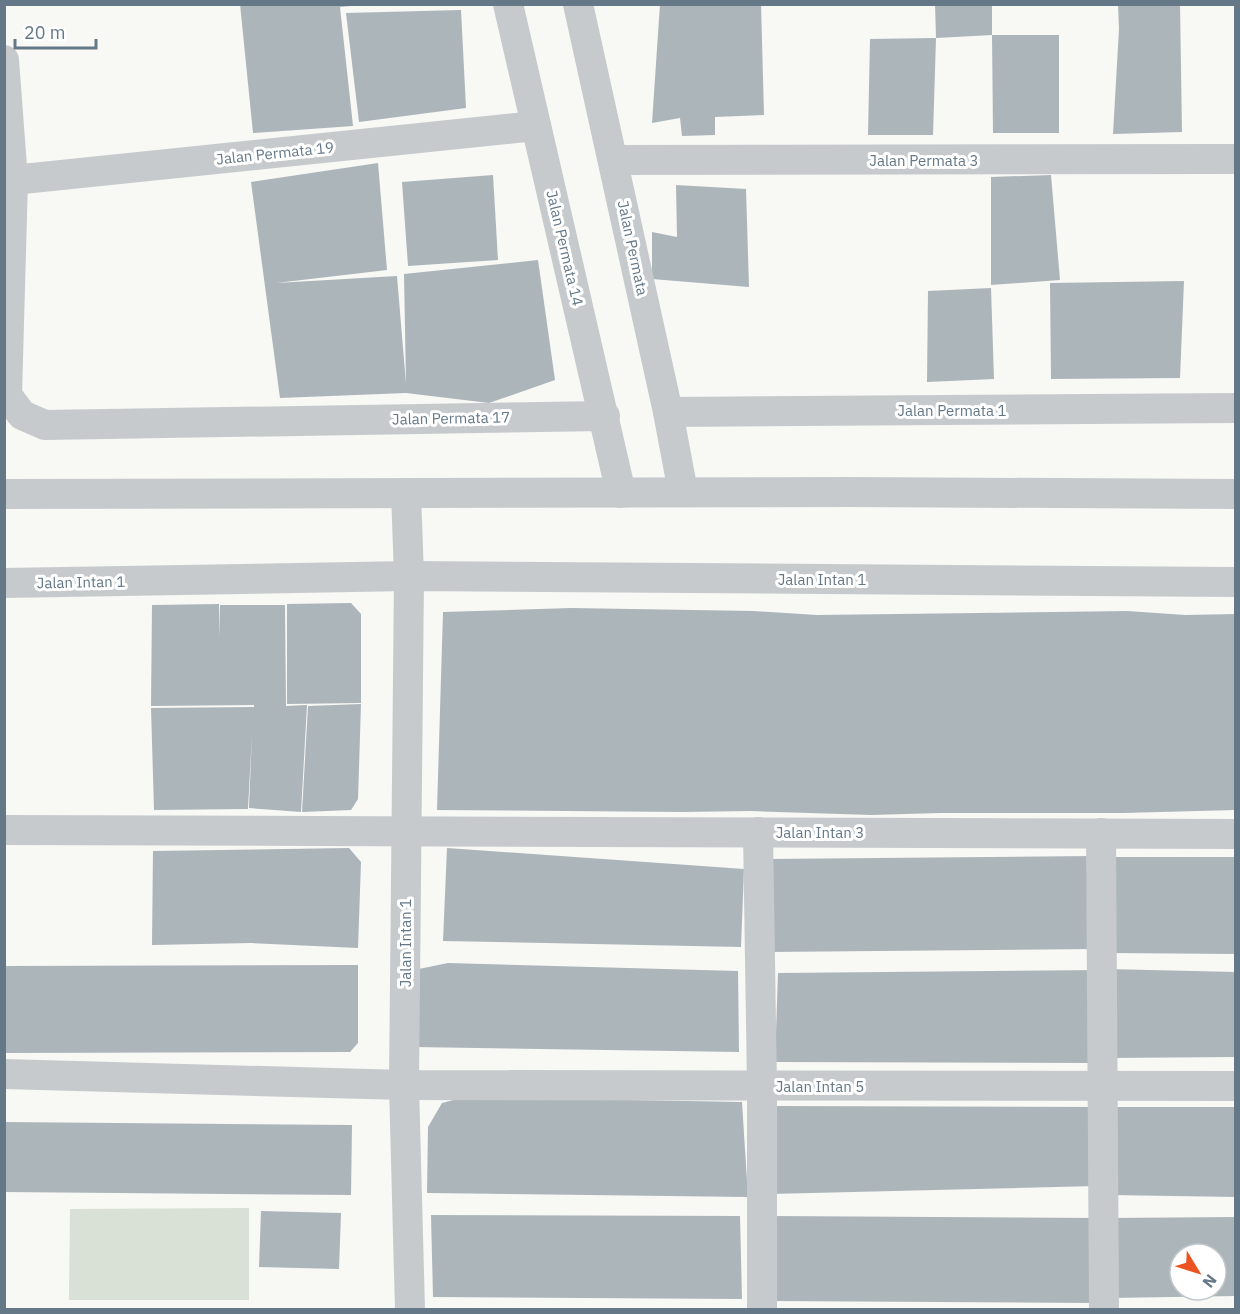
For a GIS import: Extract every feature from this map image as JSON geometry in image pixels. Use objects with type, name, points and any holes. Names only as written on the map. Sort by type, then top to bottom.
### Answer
[{"type":"street","name":"Jalan Permata 14","points":[[508,4],[621,493]]},
{"type":"street","name":"Jalan Permata","points":[[578,4],[614,160],[683,492]]},
{"type":"street","name":"Jalan Permata 17","points":[[4,60],[13,180],[7,395],[22,415],[45,425],[605,416]]},
{"type":"street","name":"Jalan Permata 19","points":[[13,180],[536,126]]},
{"type":"street","name":"Jalan Permata 3","points":[[614,160],[1236,159]]},
{"type":"street","name":"Jalan Permata 1","points":[[668,412],[1236,408]]},
{"type":"street","points":[[4,494],[683,492],[1236,494]]},
{"type":"street","name":"Jalan Intan 1","points":[[406,493],[408,576],[404,1085],[410,1310]]},
{"type":"street","name":"Jalan Intan 1","points":[[4,583],[408,576],[1236,582]]},
{"type":"street","name":"Jalan Intan 3","points":[[4,830],[1236,834]]},
{"type":"street","points":[[758,832],[762,1086],[762,1310]]},
{"type":"street","points":[[1101,833],[1104,1310]]},
{"type":"street","name":"Jalan Intan 5","points":[[4,1074],[404,1085],[1236,1086]]},
{"type":"shaded area","points":[[249,1208],[249,1300],[69,1300],[70,1209]]},
{"type":"building","points":[[240,4],[350,4],[350,6],[340,7],[353,126],[253,133]]},
{"type":"building","points":[[660,4],[761,4],[764,115],[715,117],[715,135],[682,136],[680,118],[652,123]]},
{"type":"building","points":[[935,4],[992,4],[992,35],[936,38]]},
{"type":"building","points":[[1118,4],[1180,4],[1182,132],[1113,134],[1119,29]]},
{"type":"building","points":[[461,10],[466,108],[359,122],[346,13]]},
{"type":"building","points":[[992,35],[1059,35],[1059,133],[993,133]]},
{"type":"building","points":[[936,38],[933,135],[868,135],[870,39]]},
{"type":"building","points":[[378,163],[387,270],[276,283],[397,276],[406,384],[404,274],[538,260],[555,380],[489,403],[406,393],[280,398],[251,182]]},
{"type":"building","points":[[493,175],[498,260],[408,266],[402,182]]},
{"type":"building","points":[[1051,175],[1060,280],[991,285],[991,177]]},
{"type":"building","points":[[676,185],[746,189],[749,287],[652,279],[652,232],[677,237]]},
{"type":"building","points":[[1184,281],[1180,378],[1051,379],[1050,283]]},
{"type":"building","points":[[991,288],[994,379],[927,382],[928,291]]},
{"type":"building","points":[[351,603],[361,614],[361,703],[287,704],[287,604]]},
{"type":"building","points":[[219,604],[220,638],[220,605],[285,605],[286,706],[307,705],[301,812],[249,808],[252,733],[248,809],[154,810],[151,708],[254,707],[254,705],[151,706],[152,605]]},
{"type":"building","points":[[571,608],[753,611],[817,615],[1127,611],[1185,615],[1236,614],[1236,810],[871,815],[750,811],[437,810],[443,612]]},
{"type":"building","points":[[361,704],[358,799],[351,810],[302,812],[308,706]]},
{"type":"building","points":[[349,848],[361,862],[358,948],[251,943],[152,945],[153,851]]},
{"type":"building","points":[[447,848],[744,869],[741,947],[443,941]]},
{"type":"building","points":[[1094,856],[1094,949],[767,952],[767,859]]},
{"type":"building","points":[[1109,857],[1236,857],[1236,954],[1108,953]]},
{"type":"building","points":[[448,963],[738,971],[739,1052],[413,1047],[414,970]]},
{"type":"building","points":[[358,965],[358,1043],[350,1052],[4,1053],[4,966]]},
{"type":"building","points":[[1106,969],[1236,972],[1236,1057],[1106,1058]]},
{"type":"building","points":[[1099,970],[1101,1063],[775,1062],[778,973]]},
{"type":"building","points":[[465,1097],[742,1102],[748,1197],[427,1193],[428,1127],[442,1103]]},
{"type":"building","points":[[776,1106],[1093,1107],[1095,1186],[770,1194]]},
{"type":"building","points":[[1107,1107],[1236,1107],[1236,1197],[1110,1195]]},
{"type":"building","points":[[4,1122],[352,1125],[351,1195],[4,1192]]},
{"type":"building","points":[[261,1211],[341,1213],[339,1269],[259,1267]]},
{"type":"building","points":[[431,1215],[740,1216],[742,1299],[433,1297]]},
{"type":"building","points":[[771,1216],[1098,1218],[1097,1303],[770,1301]]},
{"type":"building","points":[[1236,1217],[1236,1296],[1228,1296],[1228,1242],[1168,1242],[1168,1297],[1109,1298],[1108,1218]]}]
